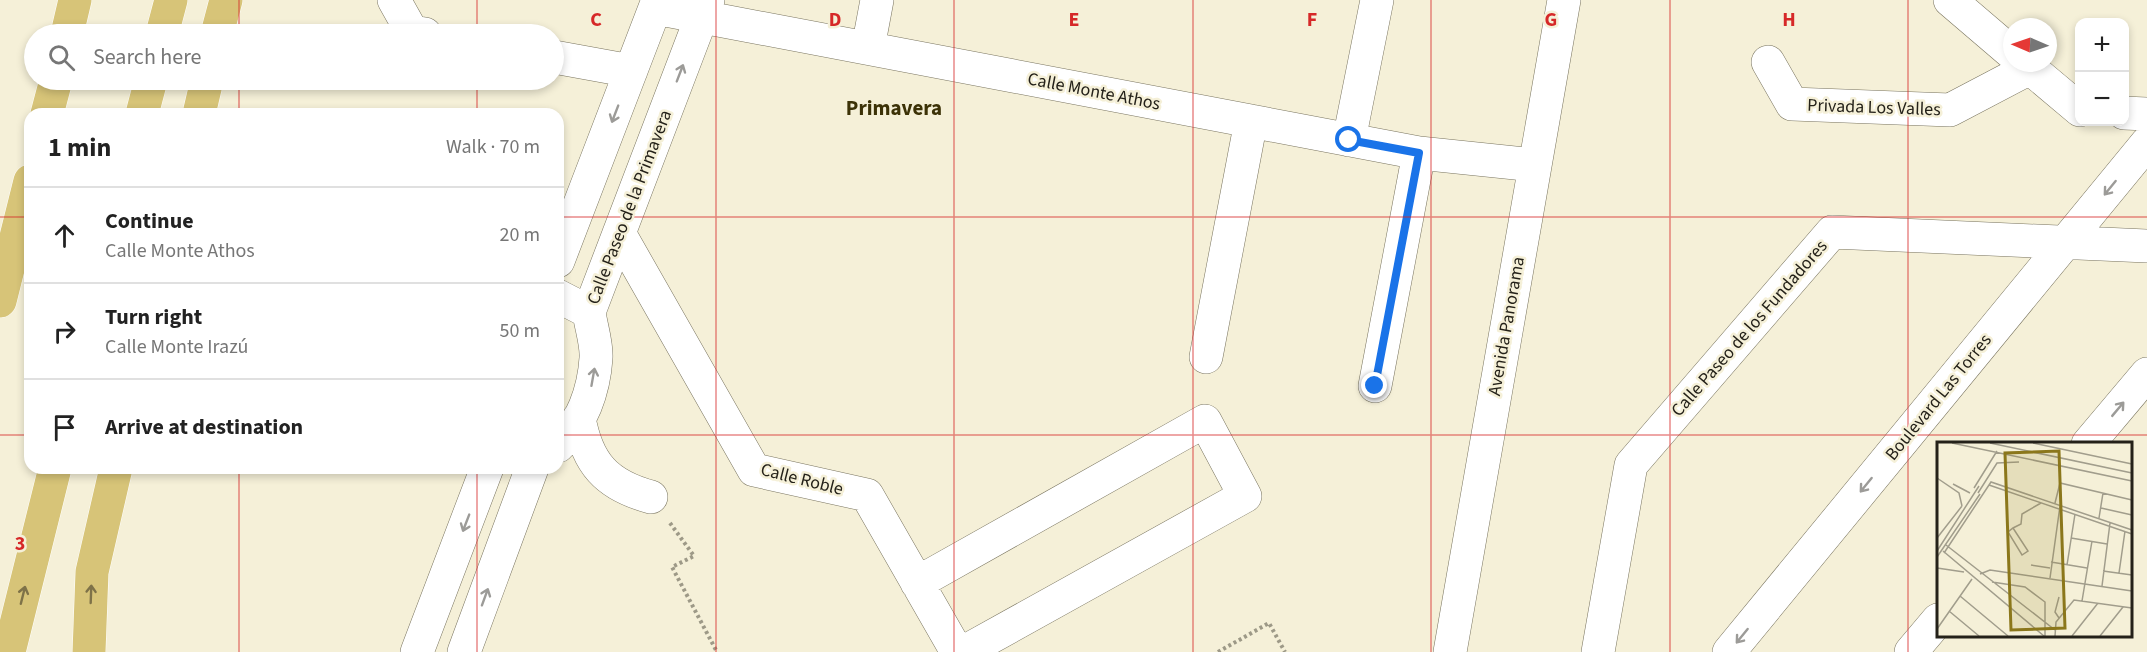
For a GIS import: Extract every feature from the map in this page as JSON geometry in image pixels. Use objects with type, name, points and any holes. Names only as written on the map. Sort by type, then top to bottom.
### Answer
[{"type":"highway","points":[[69,24],[75,0]]},
{"type":"highway","points":[[165,24],[171,0]]},
{"type":"highway","points":[[220,24],[226,0]]},
{"type":"highway","points":[[49,108],[53,90]]},
{"type":"highway","points":[[144,108],[148,90]]},
{"type":"highway","points":[[200,108],[205,90]]},
{"type":"highway","points":[[0,301],[24,205]]},
{"type":"highway","points":[[9,652],[54,474]]},
{"type":"highway","points":[[89,652],[92,572],[115,474]]},
{"type":"street","points":[[868,48],[877,0]]},
{"type":"street","points":[[1349,140],[1377,0]]},
{"type":"street","name":"Avenida Panorama","points":[[1450,652],[1564,0]]},
{"type":"street","points":[[1950,0],[2003,45]]},
{"type":"street","points":[[564,245],[656,4]]},
{"type":"street","name":"Calle Monte Athos","points":[[656,4],[705,8],[868,48],[1419,153],[1534,165]]},
{"type":"street","name":"Calle Paseo de la Primavera","points":[[564,441],[589,400],[596,357],[589,312],[705,8]]},
{"type":"street","points":[[564,59],[631,71]]},
{"type":"street","name":"Privada Los Valles","points":[[1768,62],[1792,104],[1950,110],[2006,72]]},
{"type":"street","points":[[2035,72],[2075,107]]},
{"type":"street","points":[[2129,113],[2147,114]]},
{"type":"street","points":[[1206,357],[1251,121]]},
{"type":"street","name":"Boulevard Las Torres","points":[[1729,652],[2147,143]]},
{"type":"street","points":[[1375,386],[1419,153]]},
{"type":"street","name":"Calle Paseo de los Fundadores","points":[[1598,652],[1631,465],[1832,231],[2147,246]]},
{"type":"street","name":"Calle Roble","points":[[619,233],[754,470],[867,495],[957,652]]},
{"type":"street","points":[[564,299],[589,312]]},
{"type":"street","points":[[2090,442],[2147,375]]},
{"type":"street","points":[[579,418],[583,441],[593,462],[609,478],[628,491],[651,497]]},
{"type":"street","points":[[917,583],[1205,421],[1245,496],[964,652]]},
{"type":"street","points":[[417,652],[485,474]]},
{"type":"street","points":[[464,652],[530,474]]},
{"type":"street","points":[[1911,652],[1937,621]]},
{"type":"path","points":[[651,497],[694,556],[672,567],[717,652]]},
{"type":"path","points":[[1218,652],[1269,623],[1285,652]]},
{"type":"district","name":"Primavera","points":[[894,108]]},
{"type":"route","points":[[1349,140],[1419,153],[1375,386]]}]
